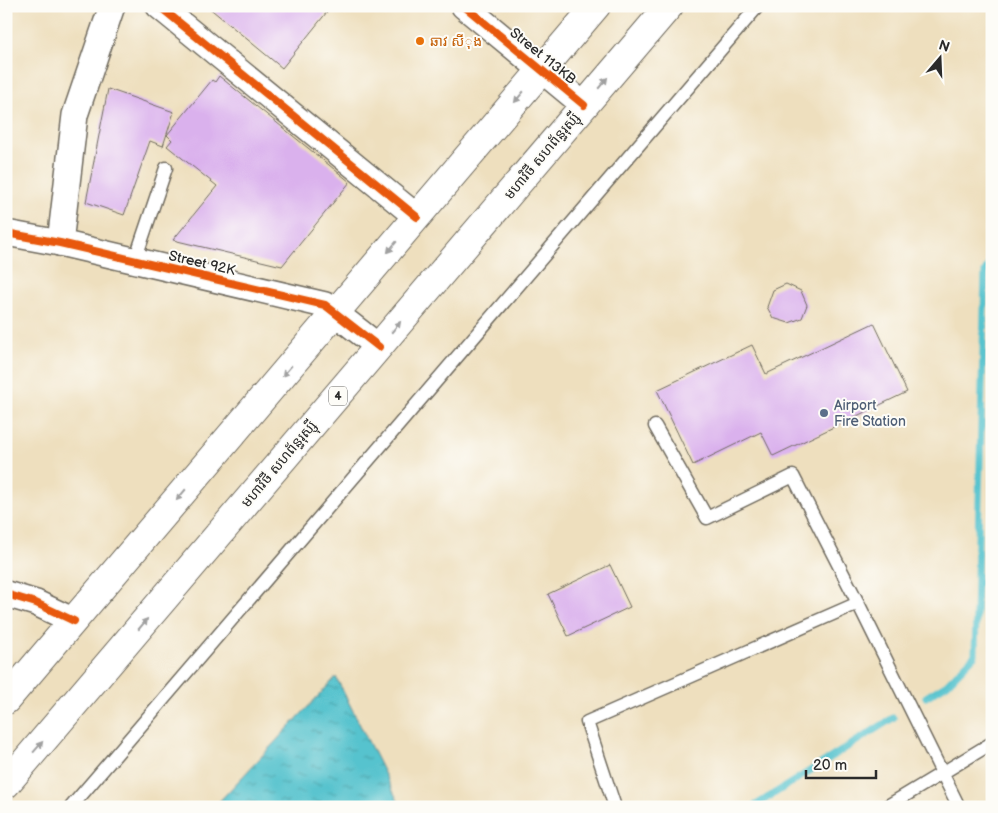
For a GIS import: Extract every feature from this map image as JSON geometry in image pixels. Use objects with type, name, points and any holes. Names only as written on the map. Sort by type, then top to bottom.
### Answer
[{"type":"highway","points":[[6,700],[596,6]]},
{"type":"highway","name":"មហាវិថី សហព័ន្ធរុស្ស៊ី","points":[[6,784],[669,6]]},
{"type":"street","points":[[60,243],[75,115],[112,6]]},
{"type":"street","points":[[159,6],[417,217]]},
{"type":"street","name":"Street 113KB","points":[[464,6],[584,106]]},
{"type":"street","name":"Street 92K","points":[[6,233],[60,243],[325,305],[379,347]]},
{"type":"street","points":[[6,594],[74,620]]},
{"type":"lane","points":[[71,807],[758,6]]},
{"type":"lane","points":[[135,260],[166,168]]},
{"type":"lane","points":[[655,426],[707,518],[794,476],[959,807]]},
{"type":"lane","points":[[615,807],[586,722],[858,603]]},
{"type":"lane","points":[[886,807],[992,743]]},
{"type":"water","points":[[336,677],[401,807],[214,807]]},
{"type":"building","points":[[207,6],[319,6],[327,12],[282,68]]},
{"type":"building","points":[[219,76],[350,182],[282,266],[173,240],[217,186],[167,146],[172,140],[167,135],[212,80],[215,82]]},
{"type":"building","points":[[108,89],[174,112],[163,146],[150,141],[124,215],[86,202]]},
{"type":"building","points":[[786,284],[801,291],[807,305],[802,318],[789,323],[773,318],[767,307],[773,290]]},
{"type":"building","points":[[874,323],[907,392],[773,456],[761,432],[693,465],[657,390],[752,345],[766,374]]},
{"type":"building","points":[[610,565],[630,607],[568,636],[548,594]]},
{"type":"waterway","points":[[926,697],[947,684],[975,655],[985,272],[992,259]]},
{"type":"waterway","points":[[753,807],[893,718]]},
{"type":"cycle path","points":[[159,6],[417,217]]},
{"type":"cycle path","points":[[464,6],[584,105]]},
{"type":"cycle path","points":[[6,233],[60,243],[325,305],[379,347]]},
{"type":"cycle path","points":[[6,594],[36,603],[74,621]]},
{"type":"place","name":"ឆាវ សីុង","points":[[420,41]]},
{"type":"place","name":"Airport Fire Station","points":[[824,413]]}]
